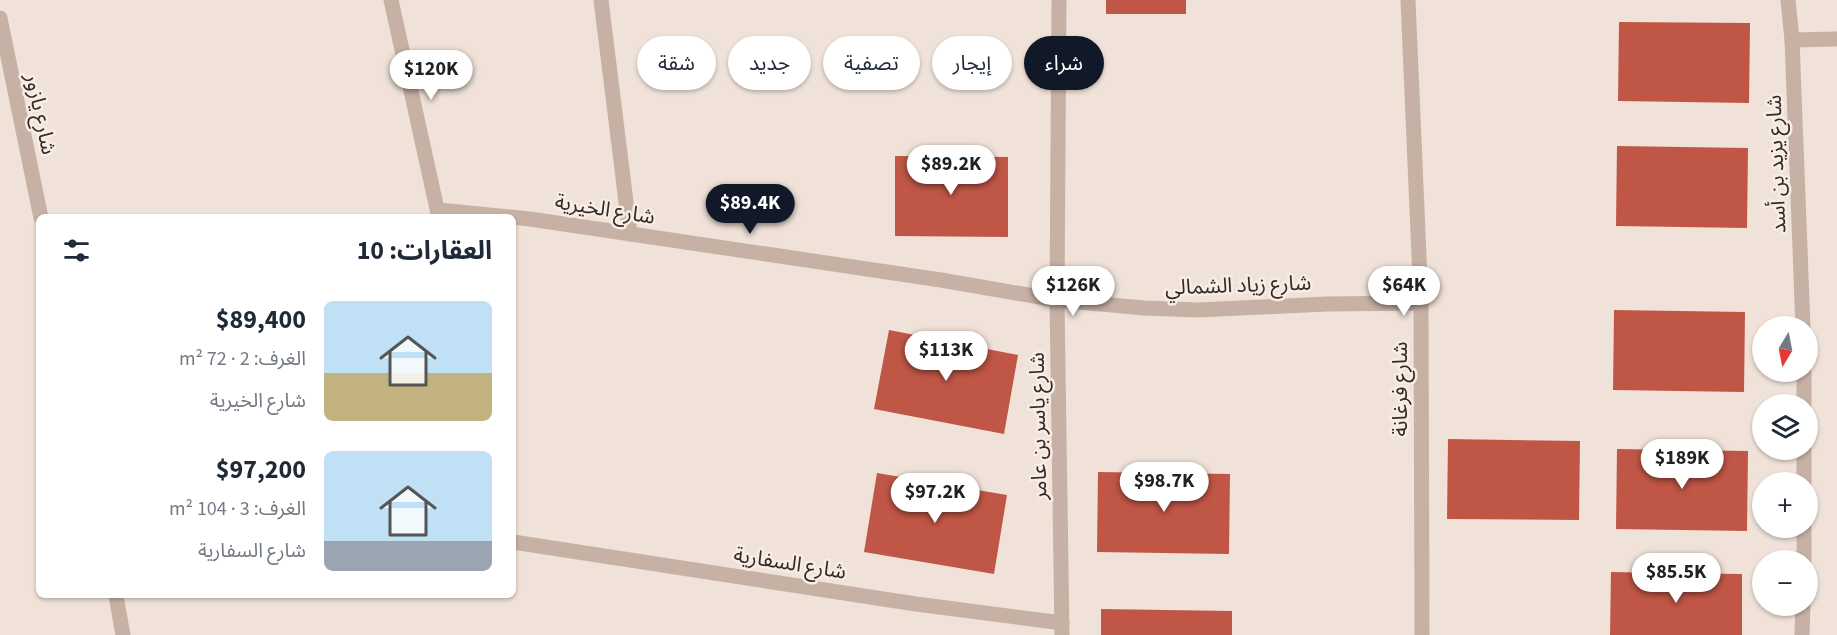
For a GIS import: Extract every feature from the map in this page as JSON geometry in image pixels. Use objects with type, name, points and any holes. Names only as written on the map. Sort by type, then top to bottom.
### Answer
[{"type":"street","points":[[391,0],[439,214]]},
{"type":"street","points":[[601,0],[630,234]]},
{"type":"street","name":"شارع ياسر بن عامر","points":[[1059,0],[1057,300],[1062,629]]},
{"type":"street","name":"شارع فرغانة","points":[[1408,0],[1421,303],[1422,635]]},
{"type":"street","name":"شارع يزيد بن أسد","points":[[1788,0],[1792,40],[1803,316]]},
{"type":"street","name":"شارع يازور","points":[[0,18],[40,214]]},
{"type":"street","points":[[1792,40],[1837,39]]},
{"type":"street","name":"شارع الخيرية","points":[[516,218],[930,278],[1057,300]]},
{"type":"street","name":"شارع زياد الشمالي","points":[[1057,300],[1144,309],[1198,310],[1328,304],[1421,303]]},
{"type":"street","name":"شارع السفارية","points":[[516,542],[916,604],[1062,629]]},
{"type":"street","points":[[116,598],[123,635]]},
{"type":"street","points":[[1802,635],[1803,616]]},
{"type":"building","points":[[1106,0],[1186,0],[1186,14],[1106,14]]},
{"type":"building","points":[[1619,22],[1750,23],[1749,103],[1618,101]]},
{"type":"building","points":[[1617,146],[1748,148],[1747,228],[1616,226]]},
{"type":"building","points":[[895,156],[1008,157],[1008,237],[895,236]]},
{"type":"building","points":[[1614,310],[1745,312],[1744,392],[1613,390]]},
{"type":"building","points":[[889,330],[1018,355],[1004,434],[874,409]]},
{"type":"building","points":[[1448,439],[1580,441],[1579,520],[1447,519]]},
{"type":"building","points":[[1617,449],[1748,451],[1747,531],[1616,529]]},
{"type":"building","points":[[1098,472],[1230,474],[1229,554],[1097,552]]},
{"type":"building","points":[[877,473],[1007,495],[994,574],[864,552]]},
{"type":"building","points":[[1611,572],[1742,574],[1742,635],[1610,635]]},
{"type":"building","points":[[1101,609],[1232,611],[1232,635],[1101,635]]}]
